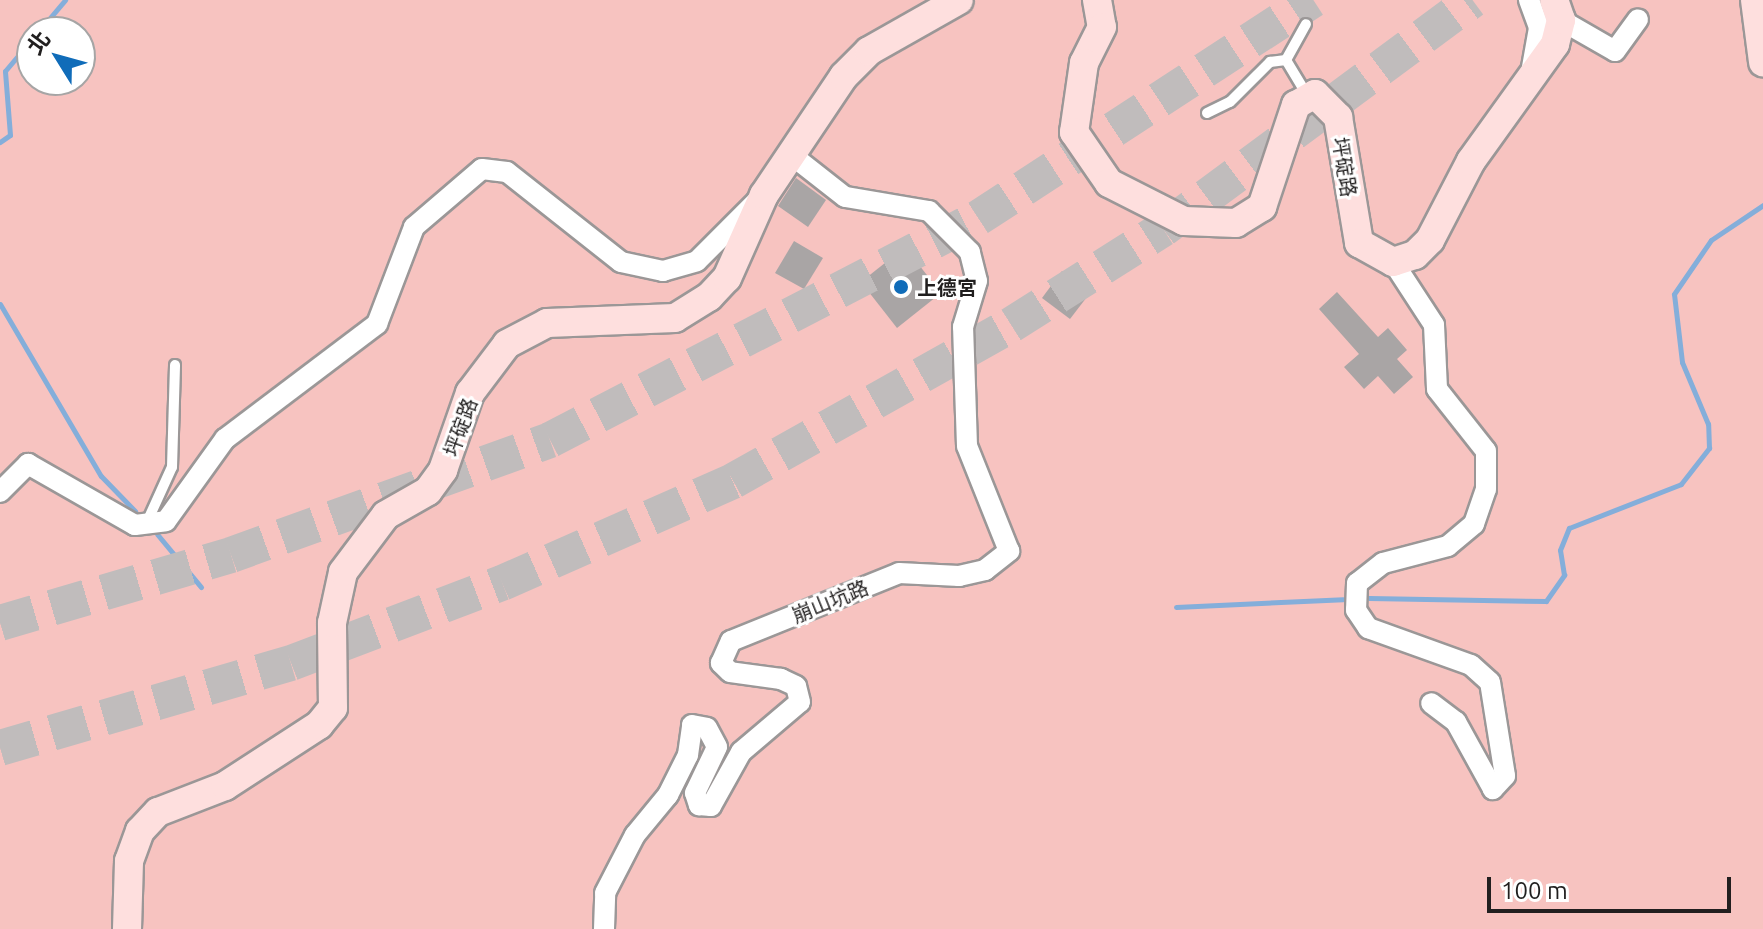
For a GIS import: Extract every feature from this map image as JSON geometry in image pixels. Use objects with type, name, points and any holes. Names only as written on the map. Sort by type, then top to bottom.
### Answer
[{"type":"main road","name":"坪碇路","points":[[127,929],[129,861],[140,831],[158,812],[225,786],[319,725],[333,708],[332,623],[343,572],[386,515],[428,491],[443,470],[470,393],[507,344],[547,323],[675,318],[727,278],[764,195],[794,157],[844,76],[869,51],[959,0]]},
{"type":"main road","points":[[1097,0],[1102,27],[1073,115],[1078,146],[1109,183],[1184,221],[1236,223],[1262,207],[1306,93]]},
{"type":"main road","points":[[1755,0],[1763,62]]},
{"type":"main road","points":[[1393,262],[1415,255],[1430,240],[1471,161],[1555,44],[1558,10]]},
{"type":"main road","name":"坪碇路","points":[[1306,93],[1338,117],[1359,243],[1393,262]]},
{"type":"street","points":[[1529,0],[1539,28],[1529,81]]},
{"type":"street","points":[[1558,10],[1615,51],[1638,19]]},
{"type":"street","name":"崩山坑路","points":[[604,929],[605,893],[635,835],[675,782],[692,725],[707,728],[717,747],[695,793],[699,805],[711,806],[741,752],[800,702],[789,682],[730,672],[721,663],[731,641],[899,573],[959,576],[985,570],[1009,551],[967,446],[963,327],[977,281],[970,252],[929,211],[845,197],[794,157]]},
{"type":"street","points":[[0,492],[28,464],[135,525],[166,521],[225,439],[377,324],[414,227],[482,169],[507,172],[621,262],[663,271],[697,261],[764,195]]},
{"type":"street","points":[[1393,262],[1434,325],[1437,389],[1486,451],[1486,489],[1474,524],[1448,546],[1383,563],[1357,583],[1356,610],[1368,628],[1471,665],[1490,682],[1505,776],[1493,789],[1456,722],[1431,703]]},
{"type":"lane","points":[[1286,60],[1306,24]]},
{"type":"lane","points":[[1286,60],[1306,93]]},
{"type":"lane","points":[[1207,113],[1230,102],[1270,62],[1286,60]]},
{"type":"lane","points":[[147,522],[172,467],[175,365]]},
{"type":"shaded area","points":[[0,0],[1763,0],[1763,929],[0,929]]},
{"type":"building","points":[[796,178],[826,200],[808,227],[778,206]]},
{"type":"building","points":[[794,241],[823,258],[804,289],[775,273]]},
{"type":"building","name":"上德宮","points":[[905,247],[941,293],[897,328],[861,282]]},
{"type":"building","points":[[1062,271],[1090,293],[1070,319],[1042,298]]},
{"type":"building","points":[[1337,292],[1378,337],[1388,328],[1407,350],[1397,359],[1413,377],[1394,394],[1378,376],[1364,389],[1344,367],[1359,354],[1319,309]]},
{"type":"waterway","points":[[52,16],[65,0]]},
{"type":"waterway","points":[[0,142],[10,135],[5,71],[16,58]]},
{"type":"waterway","points":[[1369,598],[1546,601],[1564,575],[1560,550],[1569,528],[1681,484],[1709,448],[1708,424],[1682,362],[1674,294],[1711,240],[1763,205]]},
{"type":"waterway","points":[[0,304],[101,476],[135,511]]},
{"type":"waterway","points":[[157,534],[201,587]]},
{"type":"waterway","points":[[1176,607],[1343,599]]},
{"type":"tunnel","points":[[0,623],[231,555],[550,440],[978,218],[1313,0]]},
{"type":"tunnel","points":[[0,748],[291,663],[502,583],[733,481],[1011,325],[1163,229],[1472,0]]},
{"type":"place","name":"上德宮","points":[[901,287]]}]
